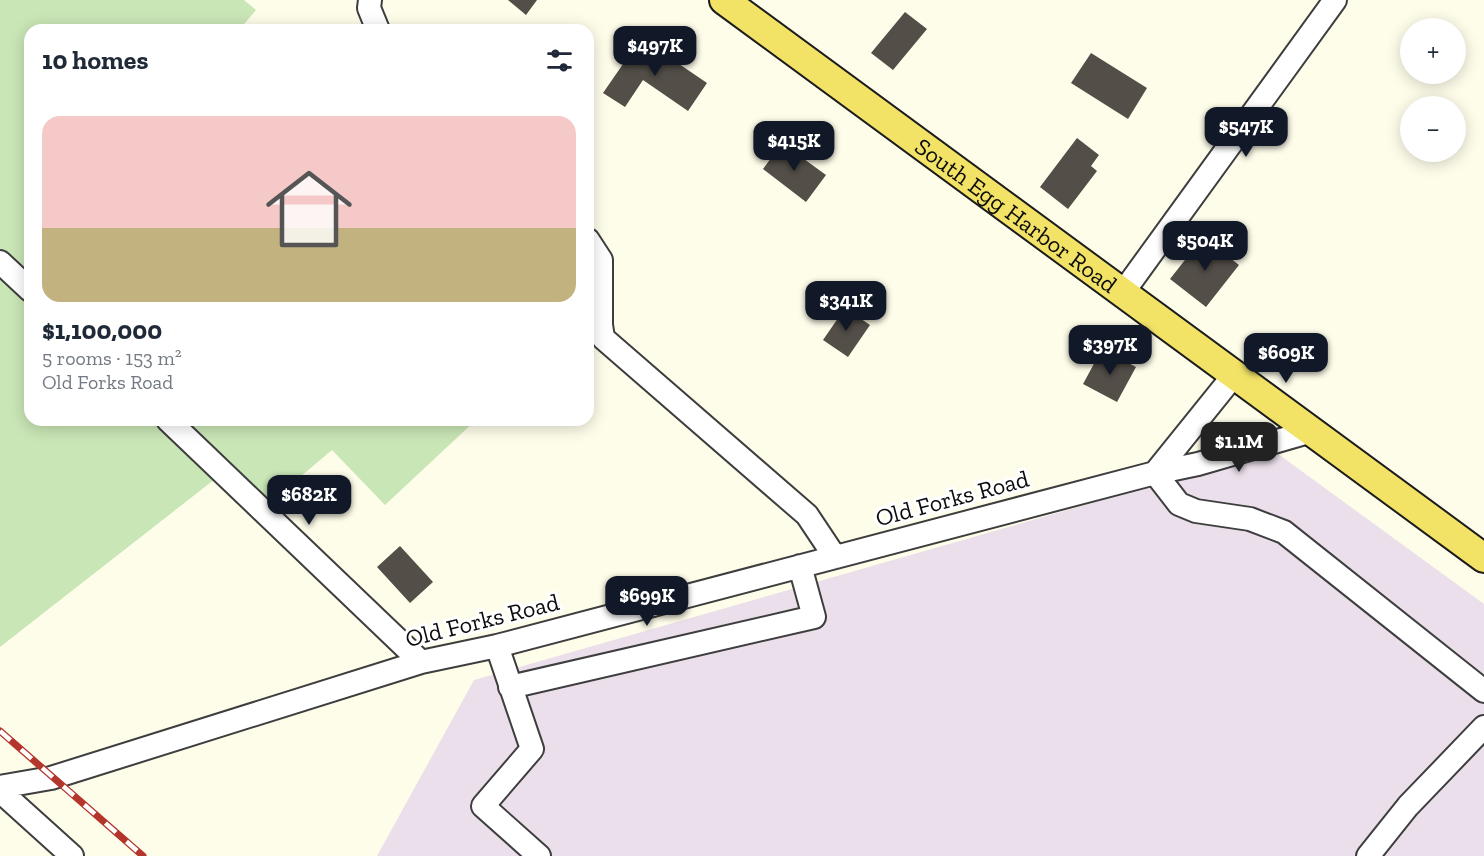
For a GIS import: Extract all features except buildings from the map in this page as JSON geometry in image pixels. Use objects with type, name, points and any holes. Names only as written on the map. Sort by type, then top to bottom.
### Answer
[{"type":"main road","name":"South Egg Harbor Road","points":[[724,0],[1124,291],[1234,375],[1484,558]]},
{"type":"street","points":[[370,0],[369,8],[376,24]]},
{"type":"street","points":[[1124,291],[1335,0]]},
{"type":"street","points":[[594,249],[601,260],[600,325],[603,338],[807,515],[835,557]]},
{"type":"street","points":[[0,262],[24,284]]},
{"type":"street","points":[[1234,375],[1155,473],[1179,504],[1196,512],[1250,519],[1284,532],[1484,691]]},
{"type":"street","points":[[174,426],[421,662]]},
{"type":"street","name":"Old Forks Road","points":[[0,789],[51,778],[421,662],[497,646],[1155,473],[1198,464],[1312,432]]},
{"type":"street","points":[[510,687],[814,617],[800,566]]},
{"type":"street","points":[[497,646],[532,749],[483,806],[539,856]]},
{"type":"street","points":[[1368,856],[1408,806],[1484,727]]},
{"type":"street","points":[[0,789],[72,856]]},
{"type":"shaded area","points":[[1274,451],[1484,604],[1484,856],[377,856],[474,680]]},
{"type":"green space","points":[[0,0],[244,0],[256,10],[244,24],[24,24],[24,270],[20,275],[24,279],[24,426],[470,426],[385,505],[332,450],[262,509],[224,472],[0,647]]},
{"type":"railway","points":[[0,731],[143,856]]}]
